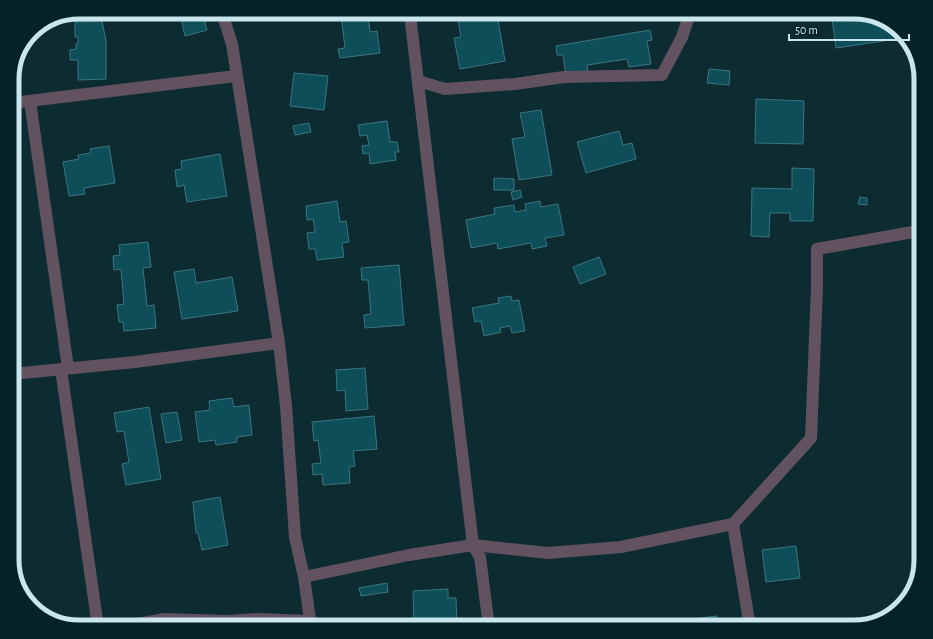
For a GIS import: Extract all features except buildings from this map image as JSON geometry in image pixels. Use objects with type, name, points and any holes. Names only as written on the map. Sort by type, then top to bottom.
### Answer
[{"type":"street","points":[[224,19],[232,44],[279,343],[286,406],[295,537],[304,577],[310,620]]},
{"type":"street","points":[[410,19],[473,545],[480,557],[488,620]]},
{"type":"street","points":[[418,81],[445,89],[515,84],[564,77],[662,74],[682,36],[688,19]]},
{"type":"street","points":[[19,103],[236,76]]},
{"type":"street","points":[[30,101],[97,620]]},
{"type":"street","points":[[304,577],[408,555],[473,545],[548,553],[621,547],[733,524],[810,438],[818,287],[817,249],[914,232]]},
{"type":"street","points":[[19,373],[135,362],[279,343]]},
{"type":"street","points":[[733,524],[749,620]]},
{"type":"street","points":[[159,620],[190,620]]},
{"type":"street","points":[[236,620],[268,620]]}]
